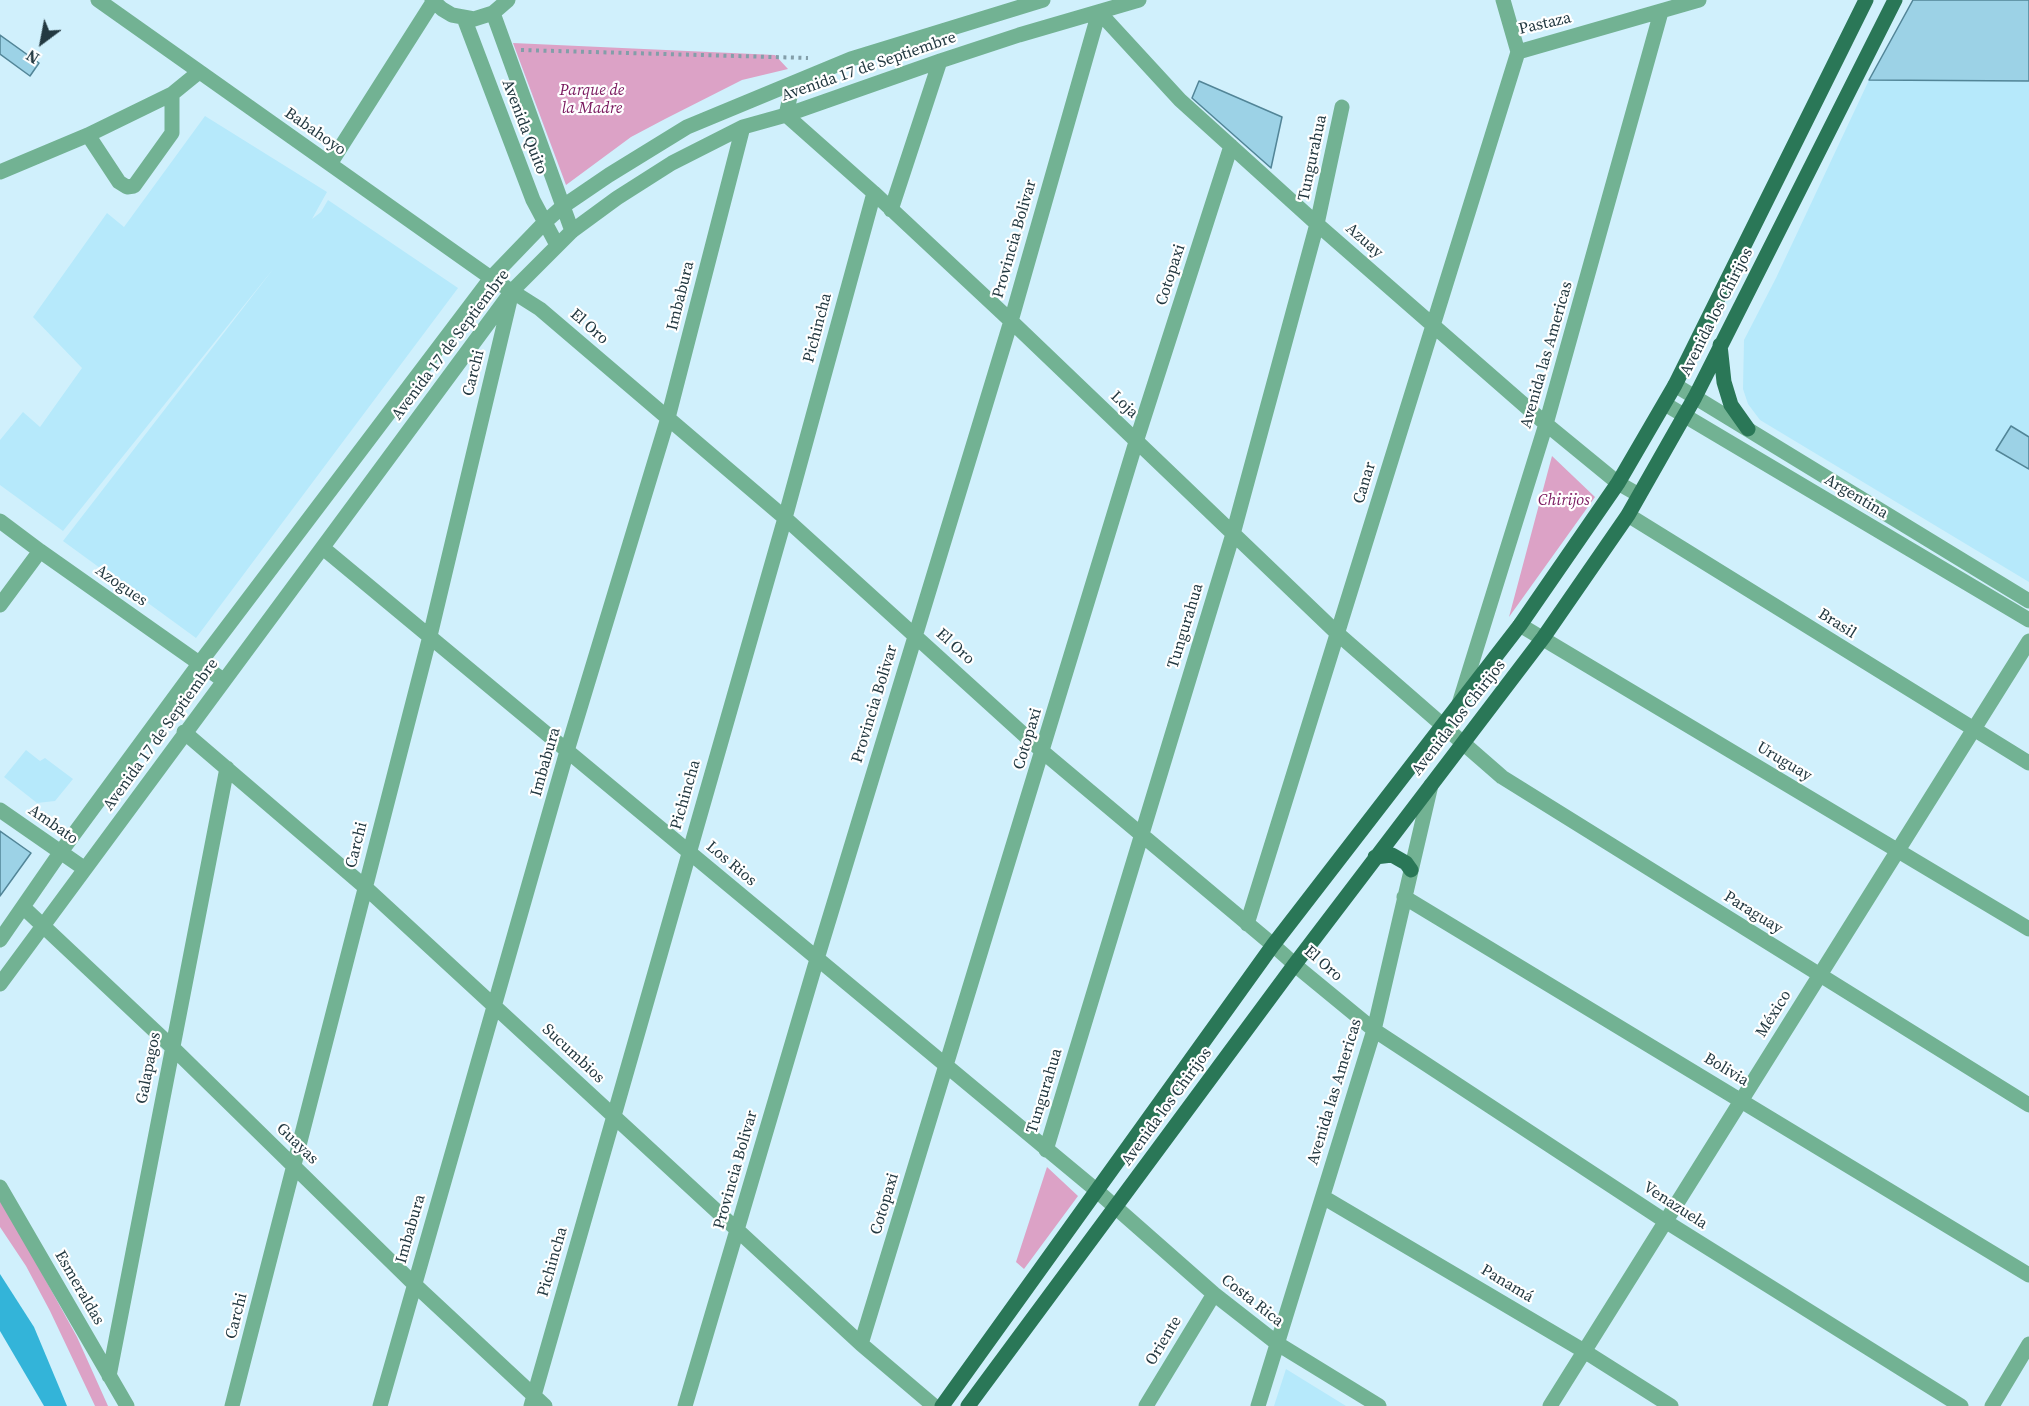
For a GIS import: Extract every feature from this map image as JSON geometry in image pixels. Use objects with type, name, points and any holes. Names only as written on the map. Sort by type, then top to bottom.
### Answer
[{"type":"main road","name":"Avenida los Chirijos","points":[[942,1406],[1273,945],[1520,625],[1618,483],[1675,385],[1866,0]]},
{"type":"main road","name":"Avenida los Chirijos","points":[[968,1406],[1375,857],[1544,638],[1628,515],[1695,397],[1895,0]]},
{"type":"main road","points":[[1720,345],[1724,382],[1731,405],[1748,429]]},
{"type":"main road","points":[[1375,857],[1392,855],[1406,863],[1411,870]]},
{"type":"street","name":"Babahoyo","points":[[98,0],[512,291]]},
{"type":"street","points":[[330,164],[433,1],[452,15],[474,19],[493,13],[508,0]]},
{"type":"street","name":"Avenida 17 de Septiembre","points":[[0,940],[60,853],[199,664],[491,278],[544,223],[562,207],[609,175],[687,127],[850,59],[1010,5],[1043,0]]},
{"type":"street","name":"Avenida 17 de Septiembre","points":[[0,984],[512,291],[572,231],[617,198],[672,163],[743,127],[786,115],[1019,35],[1139,0]]},
{"type":"street","name":"Pastaza","points":[[1503,0],[1518,52],[1699,0]]},
{"type":"street","points":[[1010,5],[1019,35]]},
{"type":"street","name":"Azuay","points":[[1099,12],[1180,100],[1230,146],[1432,325],[1618,483]]},
{"type":"street","name":"Provincia Bolivar","points":[[685,1406],[817,959],[1011,321],[1099,12]]},
{"type":"street","name":"Avenida las Americas","points":[[1459,704],[1546,424],[1661,12]]},
{"type":"street","name":"Avenida Quito","points":[[493,13],[572,231]]},
{"type":"street","name":"Avenida Quito","points":[[464,18],[533,200],[557,245]]},
{"type":"street","name":"Canar","points":[[1247,924],[1518,52]]},
{"type":"street","points":[[891,210],[940,61]]},
{"type":"street","points":[[0,172],[88,135],[172,94],[199,72]]},
{"type":"street","points":[[786,115],[793,83]]},
{"type":"street","points":[[88,135],[119,182],[127,187],[134,186],[172,133],[172,94]]},
{"type":"street","name":"Tungurahua","points":[[1046,1150],[1233,534],[1317,224],[1342,107]]},
{"type":"street","name":"Loja","points":[[786,115],[874,193],[1011,321],[1338,634],[1462,743]]},
{"type":"street","name":"Imbabura","points":[[380,1406],[567,751],[668,418],[743,127]]},
{"type":"street","name":"Cotopaxi","points":[[861,1344],[1136,442],[1230,146]]},
{"type":"street","name":"Pichincha","points":[[532,1400],[785,518],[874,193]]},
{"type":"street","name":"El Oro","points":[[512,291],[540,309],[785,518],[1043,752],[1374,1030]]},
{"type":"street","name":"Carchi","points":[[232,1406],[430,636],[512,291]]},
{"type":"street","name":"Argentina","points":[[1675,385],[2029,601]]},
{"type":"street","name":"Argentina","points":[[1665,404],[2029,620]]},
{"type":"street","points":[[1618,483],[1639,495]]},
{"type":"street","name":"Brasil","points":[[1628,515],[2029,763]]},
{"type":"street","name":"Azogues","points":[[0,521],[224,680]]},
{"type":"street","name":"Los Rios","points":[[323,548],[1115,1207]]},
{"type":"street","points":[[0,605],[40,551]]},
{"type":"street","name":"Uruguay","points":[[1520,625],[2029,929]]},
{"type":"street","name":"México","points":[[1550,1406],[2029,641]]},
{"type":"street","name":"Sucumbios","points":[[184,732],[365,887],[861,1344],[934,1406]]},
{"type":"street","name":"Paraguay","points":[[1462,743],[1502,777],[2029,1105]]},
{"type":"street","name":"Galapagos","points":[[109,1376],[171,1047],[227,768]]},
{"type":"street","name":"Avenida las Americas","points":[[1258,1406],[1374,1030],[1431,784]]},
{"type":"street","name":"Ambato","points":[[0,810],[85,869]]},
{"type":"street","name":"Bolivia","points":[[1404,897],[2029,1275]]},
{"type":"street","name":"Guayas","points":[[23,907],[171,1047],[532,1400],[545,1406]]},
{"type":"street","name":"Venazuela","points":[[1374,1030],[1665,1221],[1960,1406]]},
{"type":"street","name":"Esmeraldas","points":[[0,1187],[126,1406]]},
{"type":"street","name":"Panamá","points":[[1323,1197],[1584,1351],[1671,1406]]},
{"type":"street","name":"Costa Rica","points":[[1115,1207],[1214,1294],[1278,1344],[1379,1406]]},
{"type":"street","name":"Oriente","points":[[1146,1406],[1214,1294]]},
{"type":"street","points":[[1992,1406],[2029,1344]]},
{"type":"path","points":[[506,49],[815,58]]},
{"type":"shaded area","points":[[1869,80],[2029,81],[2029,582],[1760,420],[1748,404],[1743,389],[1744,340],[1776,278]]},
{"type":"shaded area","points":[[205,116],[327,192],[312,219],[321,212],[328,200],[458,288],[196,638],[63,541],[274,268],[63,531],[0,485],[0,440],[23,412],[40,427],[82,368],[33,317],[107,213],[124,227]]},
{"type":"shaded area","points":[[26,750],[40,761],[45,758],[73,779],[55,801],[37,803],[4,777]]},
{"type":"shaded area","points":[[1286,1369],[1346,1406],[1274,1406]]},
{"type":"green space","name":"Parque de la Madre","points":[[513,43],[775,55],[788,69],[742,80],[665,119],[631,137],[566,185]]},
{"type":"green space","name":"Chirijos","points":[[1552,456],[1595,497],[1509,617]]},
{"type":"green space","points":[[1047,1167],[1078,1196],[1024,1269],[1016,1262]]},
{"type":"green space","points":[[0,1197],[77,1337],[108,1406],[95,1406],[50,1311],[26,1266],[0,1227]]},
{"type":"water","points":[[0,1274],[34,1327],[67,1406],[44,1406],[0,1331]]},
{"type":"building","points":[[1913,0],[2029,0],[2029,81],[1869,80]]},
{"type":"building","points":[[0,35],[39,63],[30,76],[0,54]]},
{"type":"building","points":[[1199,81],[1282,117],[1271,168],[1192,98]]},
{"type":"building","points":[[2011,426],[2029,437],[2029,469],[1996,450]]},
{"type":"building","points":[[0,831],[31,853],[0,896]]}]
